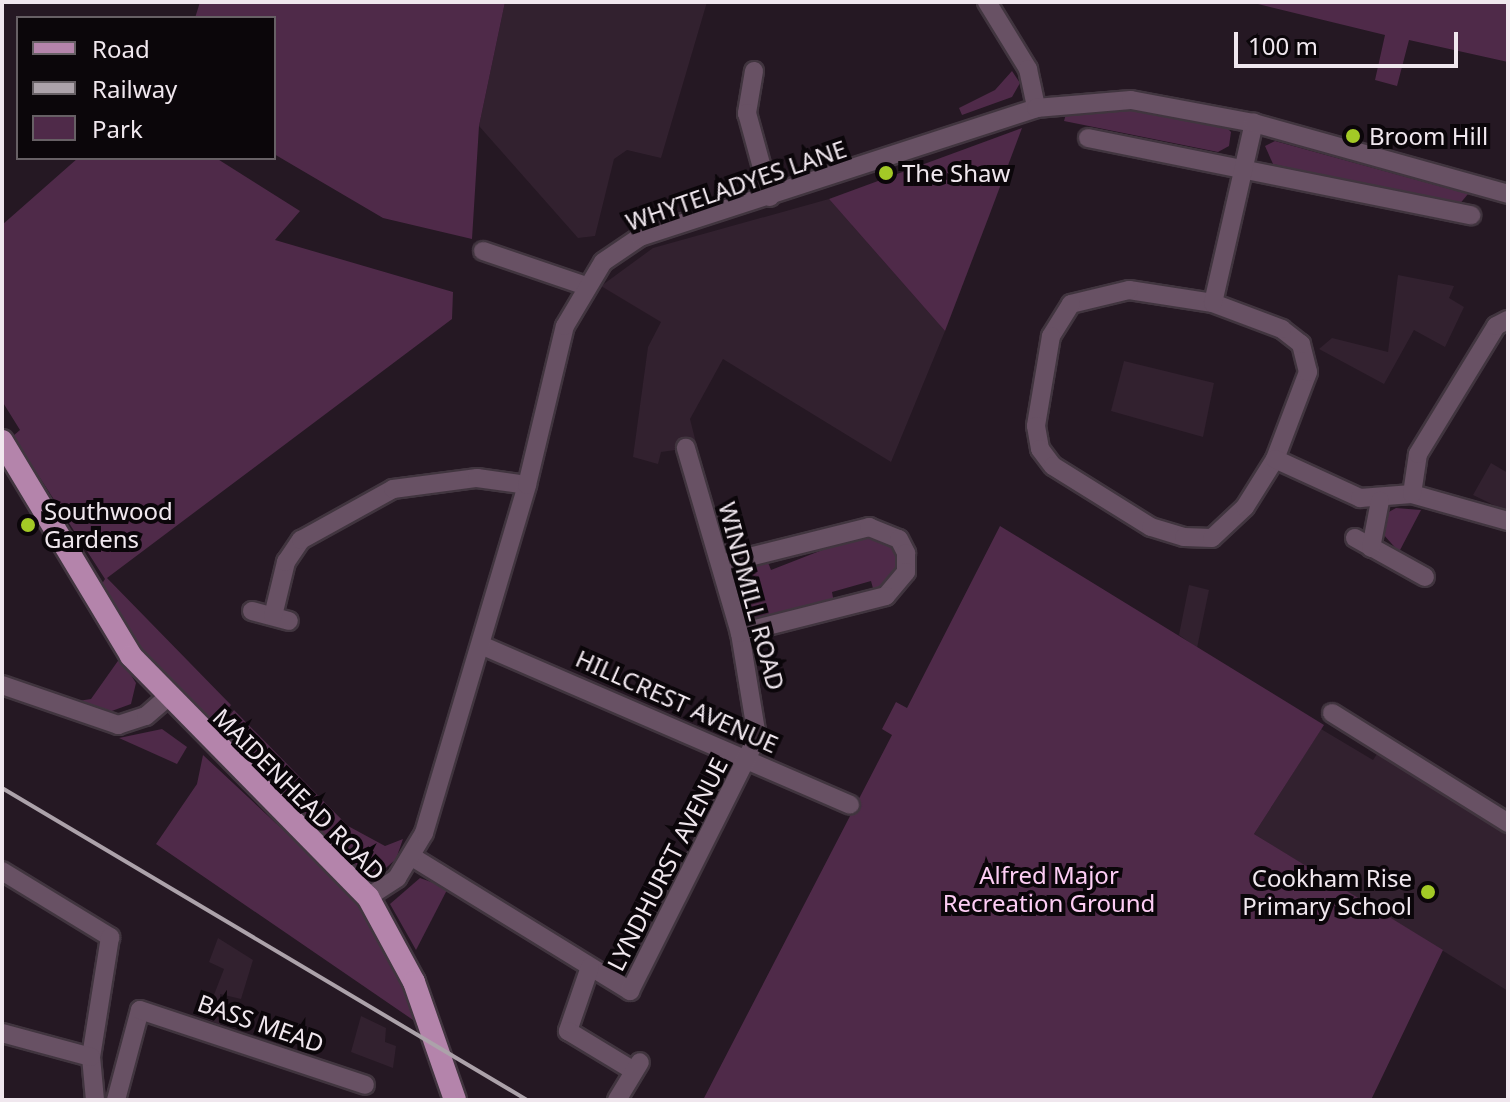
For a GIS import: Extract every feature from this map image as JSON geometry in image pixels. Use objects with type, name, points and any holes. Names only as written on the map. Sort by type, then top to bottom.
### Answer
[{"type":"main road","name":"MAIDENHEAD ROAD","points":[[2,441],[86,587],[167,698],[368,897],[414,982],[455,1100]]},
{"type":"street","points":[[987,2],[1028,69],[1036,108]]},
{"type":"street","points":[[754,71],[747,113],[770,197]]},
{"type":"street","name":"WHYTELADYES LANE","points":[[414,858],[527,485],[565,326],[583,285],[640,237],[1036,108],[1131,100],[1254,123],[1508,194]]},
{"type":"street","points":[[1213,303],[1254,123]]},
{"type":"street","points":[[1088,138],[1471,215]]},
{"type":"street","points":[[483,251],[583,285]]},
{"type":"street","points":[[1129,290],[1213,303],[1301,344],[1308,372],[1275,459],[1245,507],[1212,538],[1184,537],[1151,527],[1053,466],[1040,449],[1036,426],[1051,336],[1071,304],[1129,290]]},
{"type":"street","points":[[1412,494],[1418,454],[1496,326],[1508,320]]},
{"type":"street","name":"WINDMILL ROAD","points":[[686,448],[740,633],[757,713],[747,757]]},
{"type":"street","points":[[1275,459],[1380,501],[1412,494],[1508,521]]},
{"type":"street","points":[[252,611],[281,618],[286,562],[301,540],[393,489],[477,478],[527,485]]},
{"type":"street","points":[[1380,501],[1363,543],[1425,577]]},
{"type":"street","points":[[721,564],[869,527],[899,539],[906,553],[906,572],[886,596],[740,633]]},
{"type":"street","name":"HILLCREST AVENUE","points":[[481,645],[747,757],[850,805]]},
{"type":"street","points":[[2,685],[118,725],[146,716],[167,698]]},
{"type":"street","points":[[1332,713],[1508,823]]},
{"type":"street","name":"LYNDHURST AVENUE","points":[[590,967],[630,991],[747,757]]},
{"type":"street","points":[[368,897],[414,858],[590,967],[568,1031],[637,1067],[617,1100]]},
{"type":"street","points":[[2,871],[110,937],[91,1057],[95,1100]]},
{"type":"street","name":"BASS MEAD","points":[[116,1100],[140,1010],[365,1085]]},
{"type":"street","points":[[2,1033],[91,1057]]},
{"type":"shaded area","points":[[505,2],[707,2],[661,158],[627,150],[614,159],[595,236],[578,238],[479,126]]},
{"type":"shaded area","points":[[829,199],[945,331],[891,462],[723,359],[690,419],[697,447],[661,452],[658,464],[633,457],[648,347],[661,322],[601,286],[653,248]]},
{"type":"shaded area","points":[[1398,275],[1454,286],[1449,298],[1464,307],[1445,347],[1414,330],[1384,384],[1319,349],[1332,338],[1388,352]]},
{"type":"shaded area","points":[[1124,361],[1214,383],[1203,437],[1111,411]]},
{"type":"shaded area","points":[[1491,463],[1508,473],[1508,512],[1473,495]]},
{"type":"shaded area","points":[[1189,585],[1209,590],[1197,648],[1179,635]]},
{"type":"shaded area","name":"Cookham Rise Primary School","points":[[1321,729],[1373,760],[1379,751],[1508,833],[1508,991],[1254,834]]},
{"type":"shaded area","points":[[218,938],[253,960],[241,999],[220,994],[220,1025],[205,1018],[224,969],[209,962]]},
{"type":"shaded area","points":[[361,1016],[386,1028],[385,1042],[396,1046],[393,1068],[351,1052]]},
{"type":"green space","points":[[200,2],[505,2],[479,126],[472,239],[383,218],[276,155],[276,16],[196,16]]},
{"type":"green space","points":[[1250,2],[1508,2],[1508,62],[1409,40],[1397,86],[1375,80],[1385,35]]},
{"type":"green space","points":[[1012,71],[1020,83],[1012,97],[962,115],[959,108],[995,90]]},
{"type":"green space","points":[[1133,110],[1223,124],[1231,132],[1229,146],[1218,152],[1064,121],[1066,114]]},
{"type":"green space","points":[[1022,128],[989,216],[945,331],[829,199]]},
{"type":"green space","points":[[1275,141],[1468,194],[1458,206],[1273,164],[1265,146]]},
{"type":"green space","points":[[76,160],[219,160],[300,211],[275,240],[453,292],[452,319],[107,578],[231,705],[212,729],[141,649],[100,587],[105,579],[13,436],[20,430],[2,401],[2,225]]},
{"type":"green space","points":[[1396,508],[1421,510],[1399,552],[1383,534],[1387,513]]},
{"type":"green space","name":"Alfred Major Recreation Ground","points":[[1000,526],[1324,725],[1254,834],[1443,950],[1371,1100],[703,1100],[892,735],[882,729],[896,702],[907,708]]},
{"type":"green space","points":[[871,531],[901,552],[896,581],[874,592],[871,581],[832,592],[834,603],[745,623],[732,576],[739,568],[767,560],[771,570]]},
{"type":"green space","points":[[120,658],[136,683],[131,704],[109,712],[78,701],[91,699]]},
{"type":"green space","points":[[234,710],[348,826],[385,846],[403,839],[396,859],[379,874],[360,869],[216,733]]},
{"type":"green space","points":[[162,729],[187,747],[177,764],[119,738]]},
{"type":"green space","points":[[203,755],[358,900],[400,976],[416,1022],[156,844],[197,784]]},
{"type":"green space","points":[[420,878],[448,888],[416,950],[390,904]]},
{"type":"railway","points":[[2,788],[527,1100]]},
{"type":"place","name":"Broom Hill","points":[[1353,136]]},
{"type":"place","name":"The Shaw","points":[[886,173]]},
{"type":"place","name":"Southwood Gardens","points":[[28,525]]},
{"type":"place","name":"Cookham Rise Primary School","points":[[1428,892]]}]
